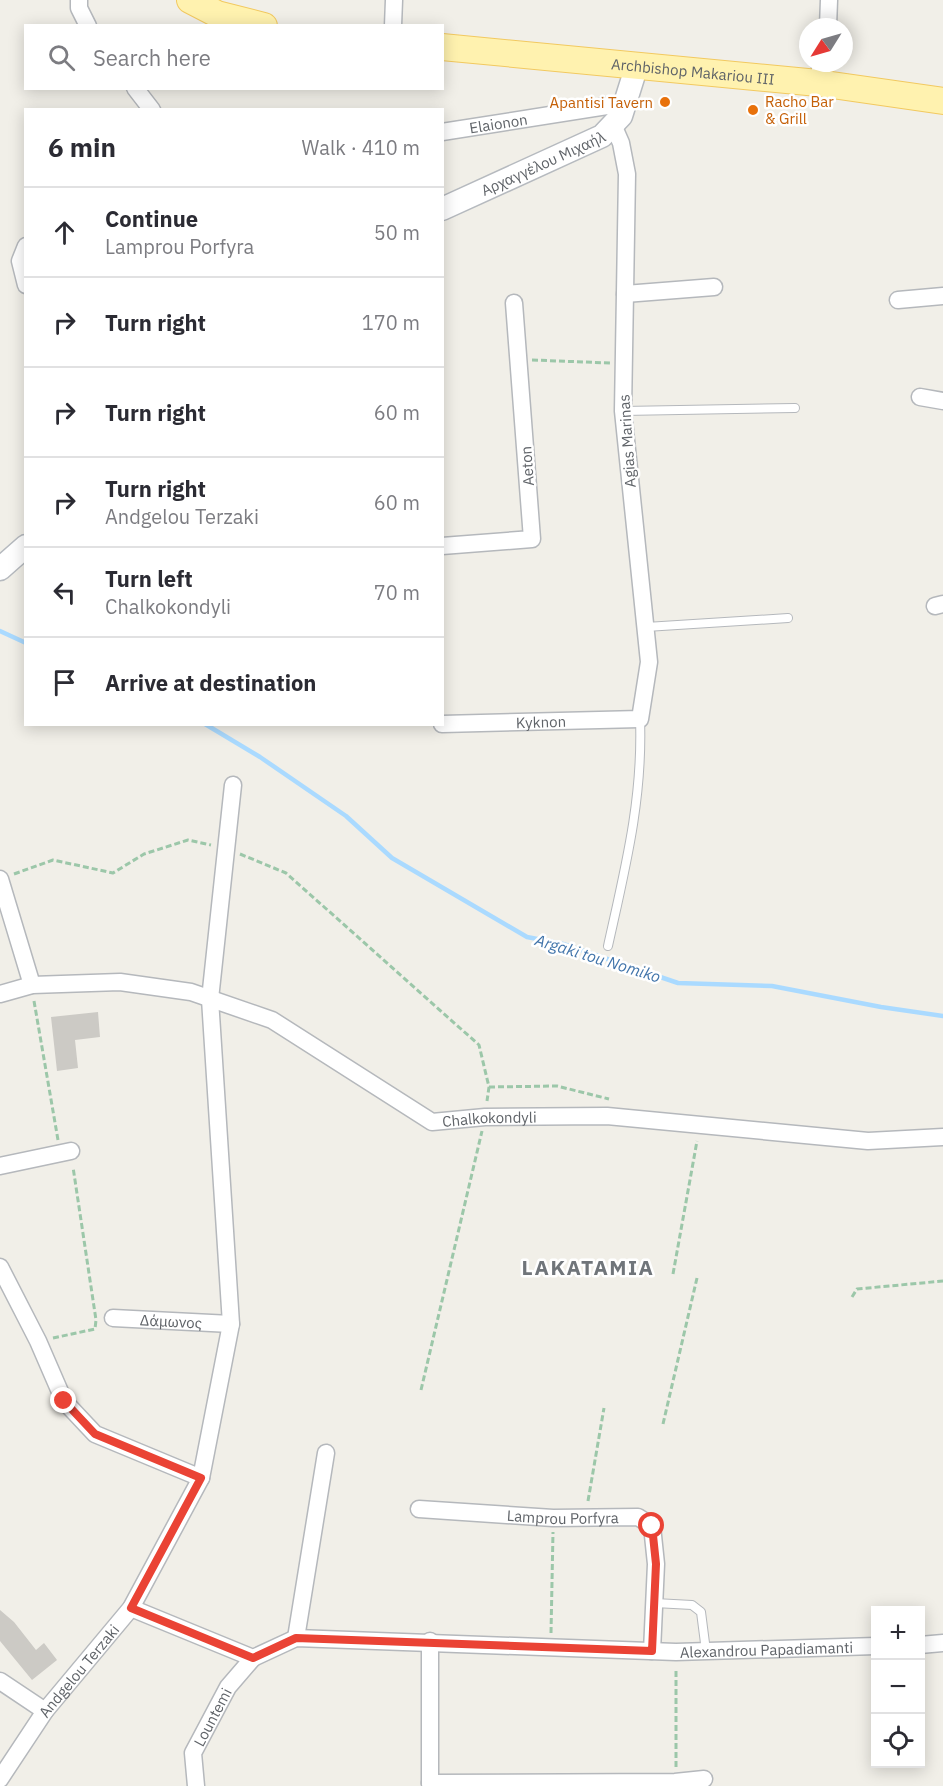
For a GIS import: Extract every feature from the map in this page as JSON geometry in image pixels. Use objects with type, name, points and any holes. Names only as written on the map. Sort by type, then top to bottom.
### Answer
[{"type":"main road","points":[[190,0],[217,14],[256,24]]},
{"type":"main road","name":"Archbishop Makariou III","points":[[444,47],[637,65],[819,73],[943,101]]},
{"type":"street","points":[[79,0],[79,8],[87,24]]},
{"type":"street","points":[[393,24],[394,0]]},
{"type":"street","points":[[828,18],[829,0]]},
{"type":"street","name":"Αρχαγγέλου Μιχαήλ","points":[[444,208],[580,147],[614,127],[626,103],[637,65]]},
{"type":"street","points":[[137,90],[150,108]]},
{"type":"street","name":"Elaionon","points":[[444,132],[626,103]]},
{"type":"street","name":"Agias Marinas","points":[[614,127],[621,143],[627,174],[622,411],[649,662],[640,719]]},
{"type":"street","points":[[24,251],[20,261],[24,277]]},
{"type":"street","points":[[625,294],[714,287]]},
{"type":"street","points":[[898,300],[943,296]]},
{"type":"street","name":"Aeton","points":[[444,546],[532,539],[514,303]]},
{"type":"street","points":[[920,397],[943,401]]},
{"type":"street","points":[[0,569],[24,548]]},
{"type":"street","name":"Kyknon","points":[[444,724],[640,719]]},
{"type":"street","name":"Andgelou Terzaki","points":[[0,1779],[45,1712],[131,1608],[201,1478],[231,1324],[210,999],[233,785]]},
{"type":"street","points":[[5,877],[32,985]]},
{"type":"street","name":"Chalkokondyli","points":[[0,993],[32,985],[120,982],[191,992],[272,1020],[432,1122],[484,1118],[607,1116],[868,1141],[943,1137]]},
{"type":"street","points":[[0,1166],[65,1152]]},
{"type":"street","points":[[0,1267],[38,1341],[64,1401],[95,1434],[201,1478]]},
{"type":"street","name":"Δάμωνος","points":[[113,1318],[231,1324]]},
{"type":"street","points":[[296,1638],[326,1453]]},
{"type":"street","name":"Lamprou Porfyra","points":[[419,1509],[553,1518],[638,1517],[652,1526],[656,1564],[652,1651]]},
{"type":"street","points":[[131,1608],[253,1658]]},
{"type":"street","name":"Alexandrou Papadiamanti","points":[[253,1658],[296,1638],[430,1641],[676,1652],[871,1646]]},
{"type":"street","points":[[430,1641],[431,1784],[676,1784],[704,1779]]},
{"type":"street","points":[[925,1645],[943,1643]]},
{"type":"street","name":"Lountemi","points":[[196,1786],[193,1753],[228,1687],[253,1658]]},
{"type":"street","points":[[0,1682],[45,1712]]},
{"type":"lane","points":[[622,411],[795,408]]},
{"type":"lane","points":[[646,627],[788,618]]},
{"type":"lane","points":[[608,946],[638,806],[642,763],[640,719]]},
{"type":"lane","points":[[655,1604],[692,1605],[701,1612],[706,1651]]},
{"type":"path","points":[[519,359],[624,364]]},
{"type":"path","points":[[5,877],[53,860],[113,873],[144,854],[188,840],[226,848],[286,873],[478,1045],[489,1087],[480,1148],[422,1389]]},
{"type":"path","points":[[32,985],[96,1320],[95,1329],[38,1341]]},
{"type":"path","points":[[489,1087],[557,1086],[616,1102]]},
{"type":"path","points":[[673,1274],[700,1124]]},
{"type":"path","points":[[663,1424],[697,1278]]},
{"type":"path","points":[[852,1296],[857,1289],[943,1281]]},
{"type":"path","points":[[585,1518],[604,1408]]},
{"type":"path","points":[[551,1647],[553,1518]]},
{"type":"path","points":[[676,1652],[676,1784]]},
{"type":"building","points":[[98,1012],[100,1037],[75,1040],[78,1068],[57,1071],[51,1017]]},
{"type":"building","points":[[0,1610],[14,1622],[36,1650],[44,1643],[57,1660],[32,1680],[0,1641]]},
{"type":"waterway","name":"Argaki tou Nomiko","points":[[0,631],[24,642]]},
{"type":"waterway","name":"Argaki tou Nomiko","points":[[208,726],[260,757],[346,816],[392,858],[527,937],[563,944],[678,983],[772,986],[881,1007],[943,1016]]},
{"type":"place","name":"Apantisi Tavern","points":[[665,102]]},
{"type":"place","name":"Racho Bar & Grill","points":[[753,110]]},
{"type":"district","name":"LAKATAMIA","points":[[588,1267]]},
{"type":"route","points":[[64,1401],[95,1434],[201,1478],[131,1608],[253,1658],[296,1638],[430,1641],[652,1651],[656,1564],[652,1526]]}]
